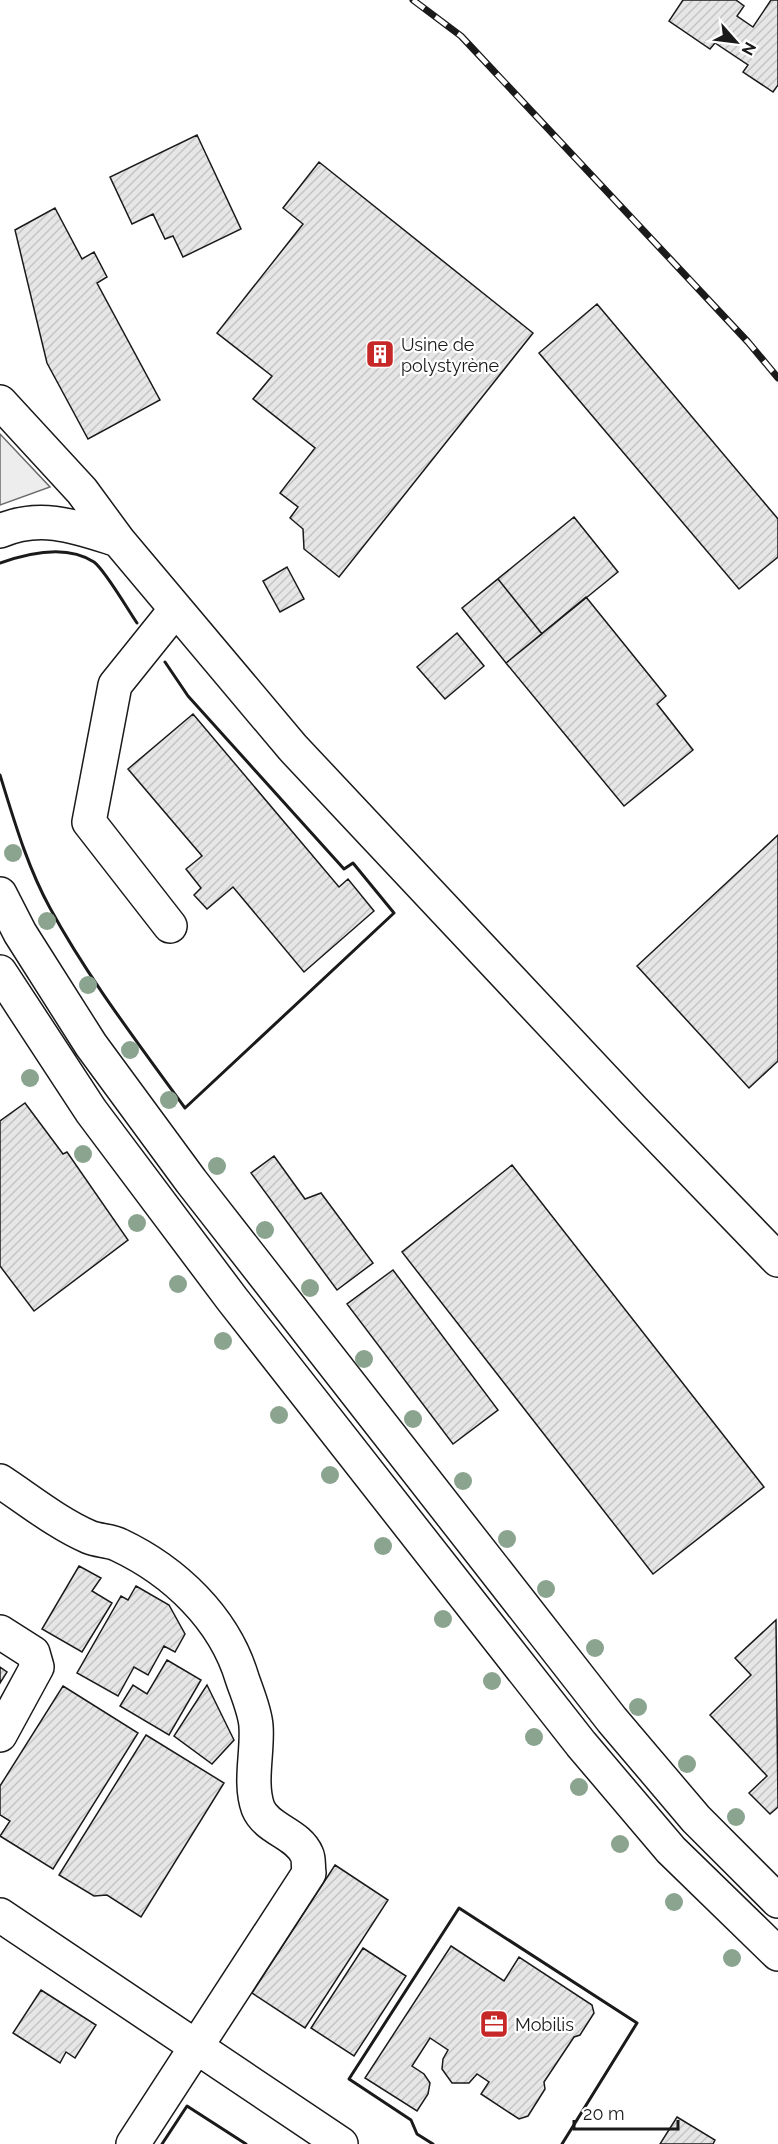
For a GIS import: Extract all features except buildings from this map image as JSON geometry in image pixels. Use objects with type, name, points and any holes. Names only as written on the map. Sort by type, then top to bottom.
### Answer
[{"type":"street","points":[[0,402],[82,491],[118,540],[293,748],[626,1103],[778,1260]]},
{"type":"street","points":[[0,531],[34,521],[52,521],[118,540]]},
{"type":"street","points":[[170,926],[89,822],[116,685],[176,609]]},
{"type":"street","points":[[0,894],[20,933],[92,1045],[191,1181],[612,1720],[696,1819],[778,1902]]},
{"type":"street","points":[[0,972],[68,1079],[98,1121],[232,1299],[581,1744],[671,1850],[778,1954]]},
{"type":"street","points":[[0,1481],[82,1534],[116,1543],[155,1564],[189,1592],[218,1627],[241,1674],[256,1724],[255,1784],[259,1809],[275,1827],[293,1838],[307,1855],[309,1873],[133,2144]]},
{"type":"street","points":[[0,1632],[33,1653],[37,1667],[0,1735]]},
{"type":"street","points":[[0,1915],[341,2144]]},
{"type":"shaded area","points":[[0,434],[50,487],[0,505]]},
{"type":"railway","points":[[413,0],[461,36],[748,342],[778,378]]},
{"type":"wall","points":[[0,563],[47,552],[83,556],[99,566],[137,623]]},
{"type":"wall","points":[[0,775],[28,859],[50,908],[97,985],[185,1108],[394,913],[353,863],[344,869],[188,696],[165,662]]},
{"type":"wall","points":[[433,2144],[417,2134],[411,2120],[349,2079],[459,1908],[637,2023],[562,2144]]},
{"type":"wall","points":[[162,2144],[187,2106],[246,2144]]},
{"type":"place","name":"Usine de polystyrène","points":[[380,354]]},
{"type":"place","name":"Mobilis","points":[[494,2024]]}]
